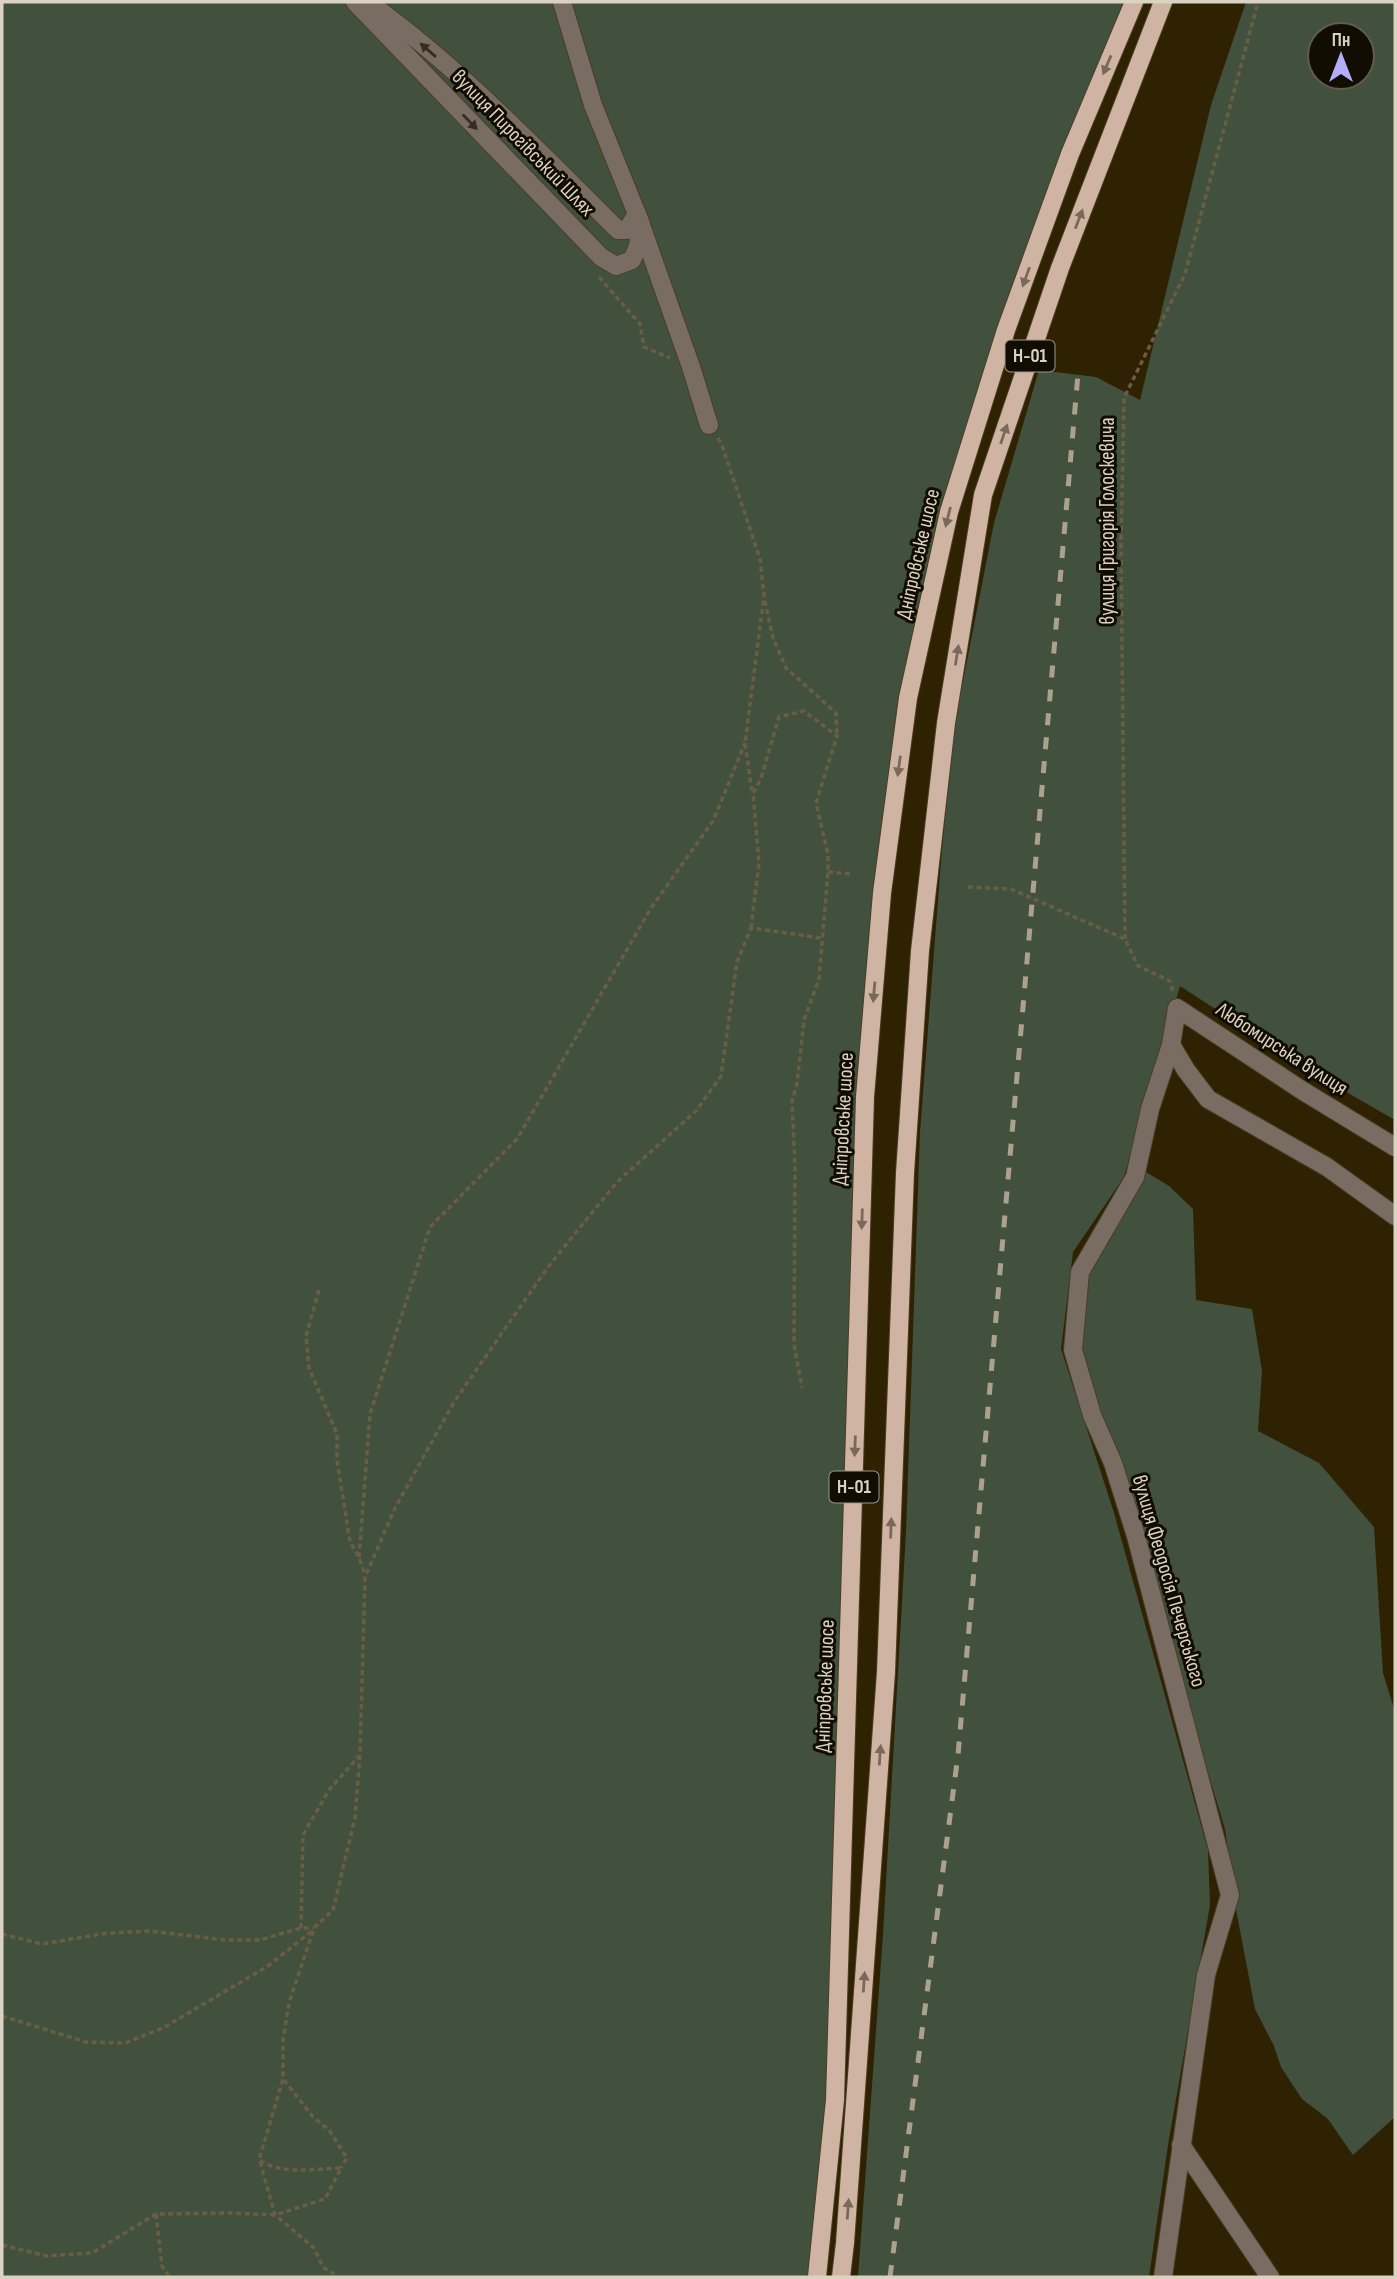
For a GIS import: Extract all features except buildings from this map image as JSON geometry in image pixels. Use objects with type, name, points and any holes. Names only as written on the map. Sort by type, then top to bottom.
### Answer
[{"type":"main road","name":"Дніпровське шосе","points":[[817,2277],[835,2100],[865,1097],[882,893],[908,698],[949,512],[1006,330],[1070,155],[1134,2]]},
{"type":"main road","name":"Н-01","points":[[841,2277],[886,1672],[905,1173],[920,951],[946,723],[983,495],[1060,268],[1163,2]]},
{"type":"street","name":"вулиця Пирогівський Шлях","points":[[355,2],[601,257]]},
{"type":"street","name":"вулиця Пирогівський Шлях","points":[[368,2],[392,19],[506,118],[618,230],[627,230],[639,219]]},
{"type":"street","points":[[562,2],[593,105],[639,219],[709,425]]},
{"type":"street","points":[[601,257],[616,266],[632,260],[638,246],[639,219]]},
{"type":"street","points":[[1177,1008],[1171,1045],[1208,1099],[1327,1167],[1395,1216]]},
{"type":"street","name":"Любомирська вулиця","points":[[1177,1008],[1303,1091],[1395,1147]]},
{"type":"street","name":"вулиця Феодосія Печерського","points":[[1163,2277],[1206,1975],[1230,1895],[1136,1536],[1113,1463],[1092,1415],[1073,1350],[1080,1272],[1135,1177],[1150,1109],[1171,1045]]},
{"type":"street","points":[[1181,2145],[1270,2277]]},
{"type":"path","name":"вулиця Григорія Голоскевича","points":[[1125,939],[1121,543],[1124,398],[1185,274],[1258,2]]},
{"type":"path","points":[[601,257],[599,279],[640,324],[644,347],[691,367]]},
{"type":"path","points":[[709,425],[722,444],[760,559],[764,596],[774,638],[786,668],[836,713],[837,736],[816,803],[828,854],[819,979],[804,1020],[797,1084],[792,1101],[795,1168],[794,1344],[802,1388]]},
{"type":"path","points":[[359,1557],[370,1414],[430,1227],[517,1139],[652,908],[713,821],[745,743],[764,596]]},
{"type":"path","points":[[753,794],[761,778],[779,717],[804,711],[837,736]]},
{"type":"path","points":[[365,1577],[396,1508],[454,1402],[548,1266],[617,1182],[696,1111],[721,1076],[737,962],[751,928],[759,863],[745,743]]},
{"type":"path","points":[[828,872],[852,874]]},
{"type":"path","points":[[968,887],[1011,889],[1125,939],[1138,966],[1170,981],[1177,1008]]},
{"type":"path","points":[[751,928],[821,938]]},
{"type":"path","points":[[2,2016],[86,2042],[125,2043],[163,2028],[268,1966],[332,1910],[355,1818],[360,1754],[365,1577],[359,1557],[350,1542],[337,1460],[337,1434],[309,1367],[306,1336],[319,1290]]},
{"type":"path","points":[[301,1928],[303,1835],[329,1790],[360,1754]]},
{"type":"path","points":[[2,1934],[42,1944],[108,1933],[150,1931],[226,1940],[260,1940],[301,1928],[314,1928]]},
{"type":"path","points":[[314,1928],[289,2003],[283,2040],[283,2079],[259,2160],[275,2215],[314,2248],[323,2267],[338,2277]]},
{"type":"path","points":[[2,2245],[47,2256],[92,2253],[156,2214],[275,2215],[325,2199],[347,2158],[330,2130],[313,2117],[283,2079]]},
{"type":"path","points":[[259,2160],[270,2167],[285,2169],[341,2168]]},
{"type":"path","points":[[156,2214],[162,2266],[169,2277]]},
{"type":"green space","points":[[2,2],[1134,2],[949,512],[906,697],[859,1097],[835,2100],[817,2277],[2,2277]]},
{"type":"green space","points":[[1246,2],[1395,2],[1395,1120],[1315,1074],[1180,986],[1124,1177],[1073,1252],[1061,1349],[1114,1513],[1208,1850],[1210,1905],[1168,2145],[1149,2277],[858,2277],[883,1935],[906,1532],[920,1132],[954,727],[994,523],[1039,370],[1096,377],[1140,400],[1211,105]]},
{"type":"green space","points":[[1146,1172],[1169,1186],[1193,1209],[1196,1300],[1252,1309],[1262,1371],[1258,1431],[1319,1463],[1374,1527],[1383,1673],[1395,1712],[1395,2117],[1353,2155],[1328,2119],[1302,2099],[1281,2067],[1274,2046],[1255,2009],[1237,1915],[1225,1829],[1081,1352],[1088,1277]]},
{"type":"railway","points":[[890,2277],[958,1755],[1078,374]]}]
